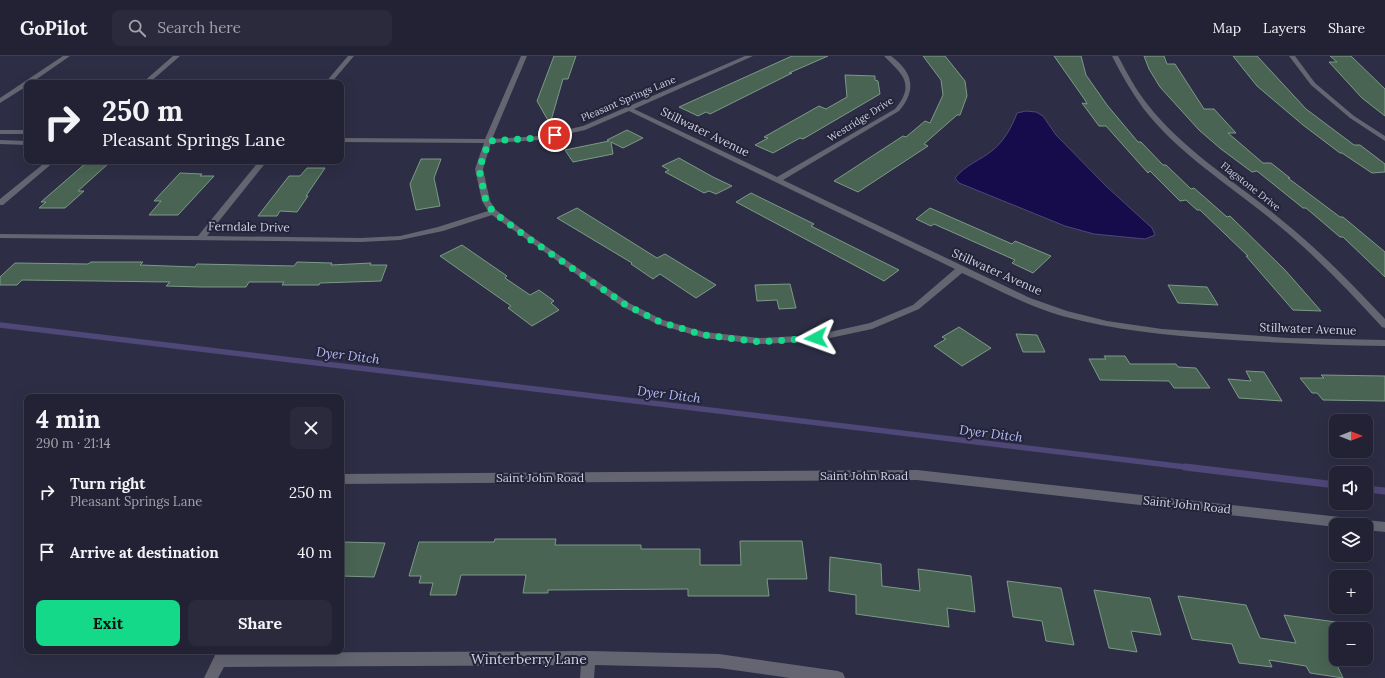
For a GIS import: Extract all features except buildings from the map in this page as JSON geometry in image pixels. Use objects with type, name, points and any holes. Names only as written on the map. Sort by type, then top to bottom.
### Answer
[{"type":"street","points":[[31,80],[67,56]]},
{"type":"street","points":[[149,80],[178,56]]},
{"type":"street","points":[[331,80],[351,56]]},
{"type":"street","points":[[524,56],[494,126],[479,169],[486,201],[493,212],[528,238],[626,305],[660,322],[704,335],[760,342],[816,338],[872,326],[916,306],[961,269]]},
{"type":"street","name":"Pleasant Springs Lane","points":[[344,140],[489,141],[540,138],[585,128],[750,56]]},
{"type":"street","name":"Westridge Drive","points":[[778,180],[897,110],[904,103],[908,93],[905,73],[886,56]]},
{"type":"street","name":"Flagstone Drive","points":[[1114,56],[1132,90],[1165,130],[1308,246],[1332,268],[1385,324]]},
{"type":"street","points":[[1292,56],[1313,84],[1352,117],[1385,139]]},
{"type":"street","points":[[0,102],[24,85]]},
{"type":"street","name":"Stillwater Avenue","points":[[629,109],[961,269],[1064,314],[1107,324],[1162,332],[1216,337],[1288,341],[1385,343]]},
{"type":"street","points":[[0,132],[24,132]]},
{"type":"street","points":[[0,142],[24,143]]},
{"type":"street","points":[[0,203],[47,164]]},
{"type":"street","points":[[200,238],[261,164]]},
{"type":"street","name":"Ferndale Drive","points":[[0,236],[361,240],[400,238],[440,229],[493,212]]},
{"type":"street","name":"Saint John Road","points":[[344,479],[917,475],[1385,527]]},
{"type":"street","points":[[211,678],[221,656]]},
{"type":"street","name":"Winterberry Lane","points":[[221,656],[589,658],[719,661],[838,678]]},
{"type":"street","points":[[588,678],[589,658]]},
{"type":"shaded area","points":[[1026,111],[1036,112],[1043,116],[1056,135],[1107,187],[1152,228],[1155,235],[1145,239],[1094,234],[1065,226],[959,183],[955,178],[959,173],[988,154],[997,146],[1007,133],[1017,113]]},
{"type":"waterway","name":"Dyer Ditch","points":[[0,325],[1194,468]]},
{"type":"waterway","name":"Dyer Ditch","points":[[1185,467],[1329,484]]},
{"type":"waterway","name":"Dyer Ditch","points":[[1373,490],[1385,491]]},
{"type":"route","points":[[555,135],[540,138],[489,141],[479,169],[486,201],[493,212],[528,238],[626,305],[660,322],[704,335],[760,342],[816,338]]}]
